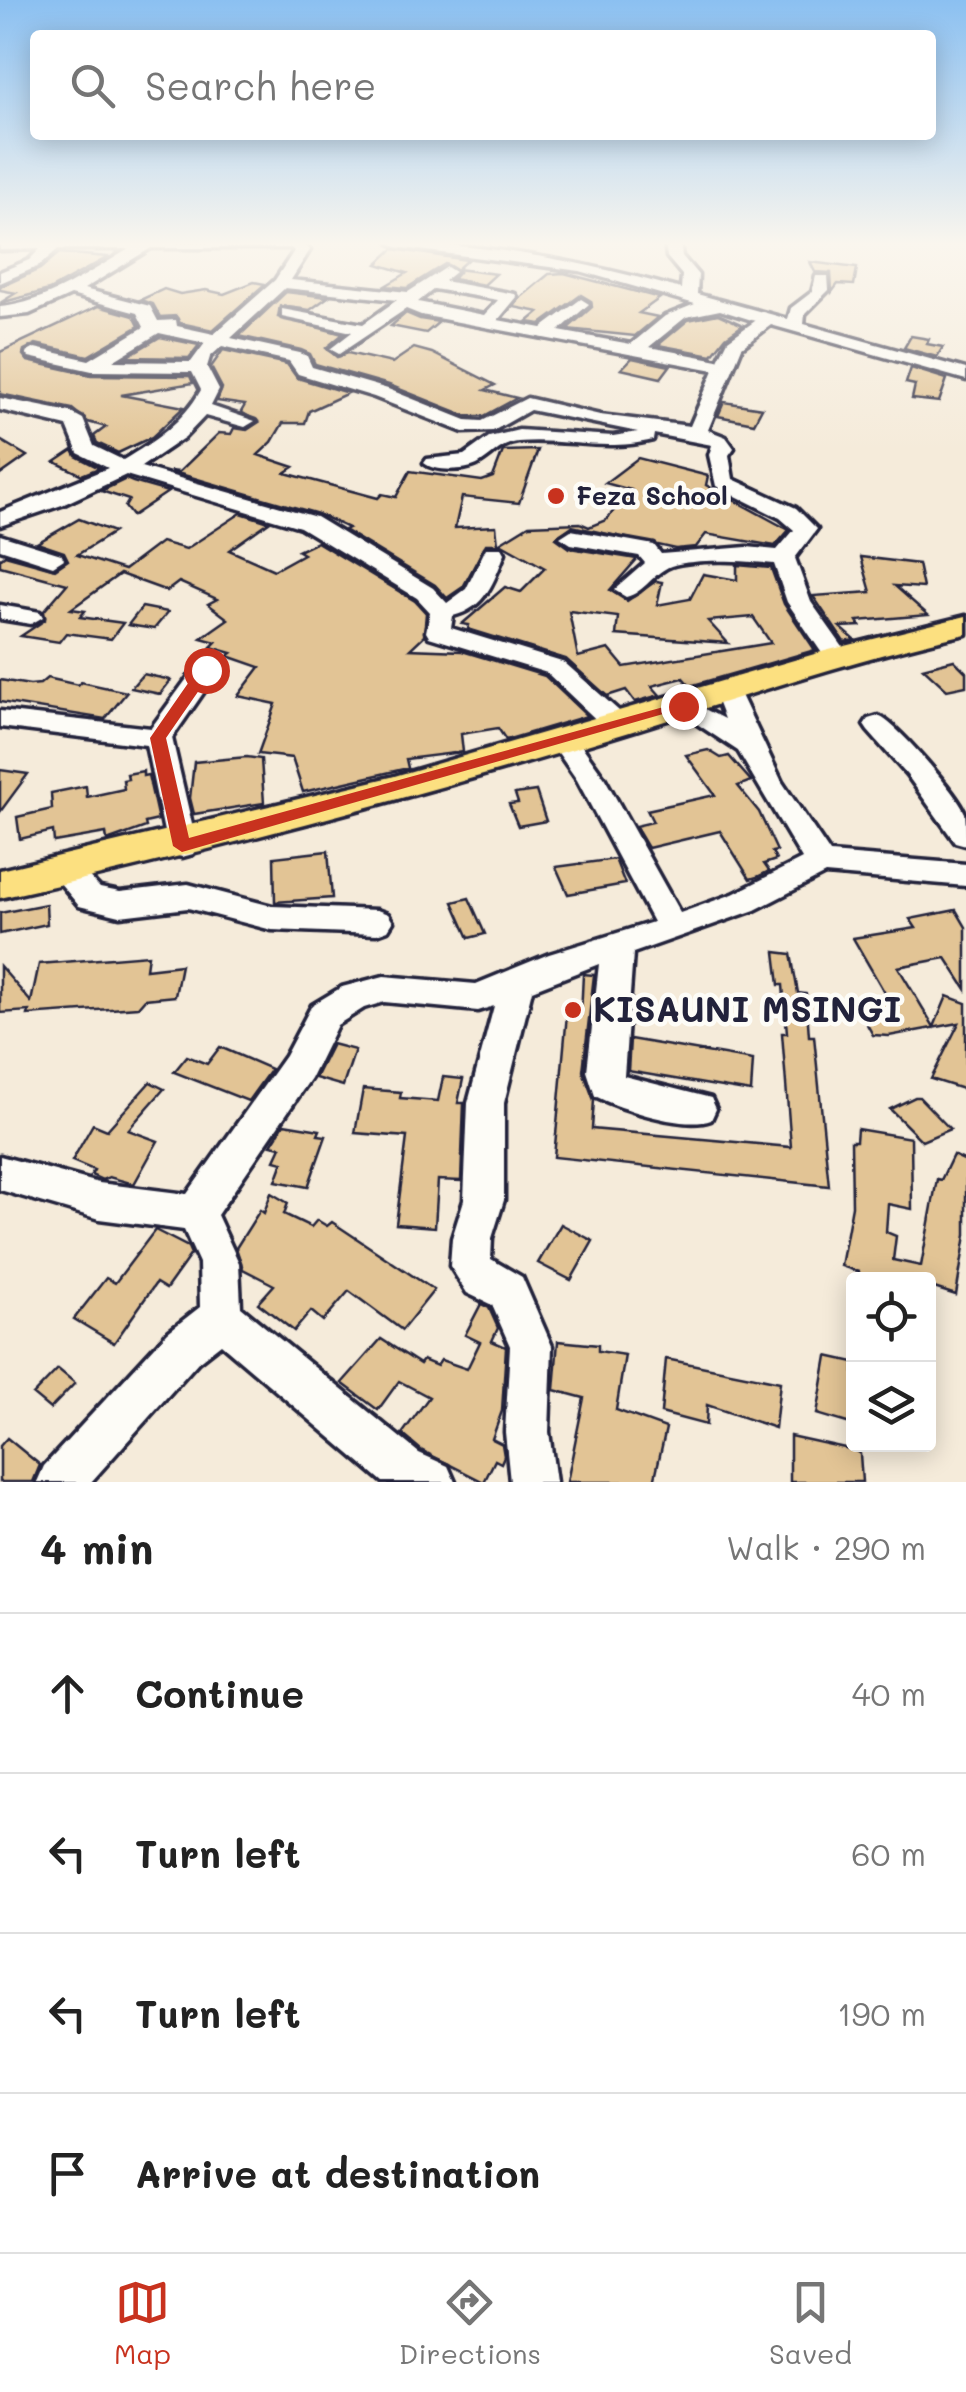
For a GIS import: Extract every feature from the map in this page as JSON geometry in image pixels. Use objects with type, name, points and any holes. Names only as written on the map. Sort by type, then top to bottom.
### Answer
[{"type":"main road","points":[[0,884],[182,846],[564,741],[837,657],[966,625]]},
{"type":"street","points":[[145,312],[150,325],[294,357],[301,360],[304,370],[381,393],[463,426],[486,427],[527,404],[600,421],[663,429]]},
{"type":"street","points":[[0,520],[78,492],[124,468],[204,410],[210,390],[198,367],[202,355],[248,312]]},
{"type":"street","points":[[339,349],[393,312]]},
{"type":"street","points":[[434,312],[723,366]]},
{"type":"street","points":[[488,321],[496,312]]},
{"type":"street","points":[[545,334],[571,312]]},
{"type":"street","points":[[636,350],[684,312]]},
{"type":"street","points":[[747,312],[966,375]]},
{"type":"street","points":[[796,326],[797,312]]},
{"type":"street","points":[[288,313],[368,330]]},
{"type":"street","points":[[702,422],[734,344],[768,319]]},
{"type":"street","points":[[92,366],[156,327],[207,320],[237,322]]},
{"type":"street","points":[[35,353],[92,366],[198,367]]},
{"type":"street","points":[[0,404],[63,416],[76,423],[85,449],[124,468],[308,522],[425,593],[442,611]]},
{"type":"street","points":[[204,410],[244,421]]},
{"type":"street","points":[[434,463],[469,461],[496,442],[518,436],[636,440],[678,418],[702,422],[724,448],[719,455],[723,482],[788,513],[806,529],[783,558]]},
{"type":"street","points":[[572,537],[646,550],[658,564]]},
{"type":"street","points":[[0,542],[53,559]]},
{"type":"street","points":[[442,611],[460,609],[473,601],[494,553]]},
{"type":"street","points":[[626,590],[658,564],[747,554],[783,558]]},
{"type":"street","points":[[783,558],[799,602],[837,657]]},
{"type":"street","points":[[442,611],[438,632],[556,668],[618,725]]},
{"type":"street","points":[[0,612],[31,617]]},
{"type":"street","points":[[182,846],[158,738],[206,670]]},
{"type":"street","points":[[728,693],[747,744],[790,823],[821,863]]},
{"type":"street","points":[[683,706],[747,744]]},
{"type":"street","points":[[0,719],[158,738]]},
{"type":"street","points":[[878,725],[917,768],[966,835]]},
{"type":"street","points":[[564,741],[590,777],[672,928]]},
{"type":"street","points":[[196,1213],[298,1067],[324,1015],[354,997],[384,989],[478,998],[542,969],[744,902],[821,863],[966,875]]},
{"type":"street","points":[[65,870],[90,898],[120,904],[188,896],[272,918],[376,922]]},
{"type":"street","points":[[616,946],[605,1071],[608,1084],[624,1093],[698,1110]]},
{"type":"street","points":[[518,982],[486,1103],[484,1200],[472,1238],[470,1266],[482,1279],[507,1292],[531,1346],[526,1432],[533,1482]]},
{"type":"street","points":[[0,1174],[98,1201],[196,1213]]},
{"type":"street","points":[[196,1213],[219,1263],[221,1316],[403,1469],[432,1482]]},
{"type":"street","points":[[60,1482],[170,1361],[221,1316]]},
{"type":"building","points":[[85,312],[120,312],[134,316],[139,326],[88,356],[36,344],[24,350],[23,355],[28,361],[91,375],[190,376],[193,383],[121,395],[184,407],[152,437],[118,453],[97,443],[94,436],[106,427],[88,422],[72,409],[0,394],[0,352]]},
{"type":"building","points":[[157,312],[233,312],[213,330],[180,323],[176,316],[160,317]]},
{"type":"building","points":[[264,312],[279,312],[278,317],[343,334],[326,348],[337,357],[348,353],[392,363],[414,348],[495,385],[485,390],[517,398],[484,416],[467,416],[389,385],[315,364],[310,354],[301,350],[239,336]]},
{"type":"building","points":[[539,312],[557,312],[541,324],[527,322]]},
{"type":"building","points":[[586,312],[640,312],[658,317],[635,336],[567,329]]},
{"type":"building","points":[[406,313],[439,322],[426,333],[391,326]]},
{"type":"building","points":[[718,314],[743,325],[726,337],[712,355],[658,345],[688,320]]},
{"type":"building","points":[[911,336],[929,339],[927,344],[943,347],[937,357],[904,348]]},
{"type":"building","points":[[160,337],[199,345],[189,358],[126,357]]},
{"type":"building","points":[[223,350],[287,364],[297,378],[348,393],[309,411],[305,423],[283,423],[272,442],[258,455],[294,467],[285,473],[378,498],[382,494],[396,497],[410,471],[482,481],[493,477],[503,451],[538,450],[519,503],[462,497],[455,528],[496,526],[498,544],[486,544],[463,587],[447,598],[435,585],[344,530],[348,528],[318,514],[170,471],[179,472],[219,433],[231,434],[234,428],[247,430],[259,422],[241,412],[245,405],[217,401],[222,388],[211,367]]},
{"type":"building","points":[[632,358],[670,366],[661,378],[621,369]]},
{"type":"building","points":[[911,368],[947,379],[939,402],[912,399],[915,385],[906,383]]},
{"type":"building","points":[[724,402],[762,408],[754,423],[718,416]]},
{"type":"building","points":[[0,440],[27,456],[0,475]]},
{"type":"building","points":[[73,450],[76,456],[99,468],[82,475],[55,462]]},
{"type":"building","points":[[638,458],[708,476],[706,485],[789,530],[775,546],[706,534],[696,547],[676,549],[572,526],[556,538],[570,548],[637,559],[610,590],[627,601],[656,581],[662,582],[657,605],[690,599],[703,574],[737,580],[737,565],[771,568],[784,604],[815,650],[690,686],[683,678],[652,686],[660,695],[635,702],[626,690],[607,696],[566,659],[462,624],[505,587],[521,592],[545,568],[498,544],[529,525],[580,523],[589,527],[606,520],[631,490],[605,483]],"holes":[[[569,611],[618,617],[616,635],[728,643],[708,621],[753,617],[771,643],[624,667],[609,649],[578,657]]]},
{"type":"building","points":[[126,479],[168,492],[132,516],[125,507],[129,500],[101,491]]},
{"type":"building","points":[[241,513],[269,522],[229,550],[274,570],[317,542],[415,601],[426,613],[424,636],[410,649],[462,651],[545,676],[587,716],[506,740],[498,728],[461,734],[463,752],[406,759],[408,768],[303,792],[292,758],[258,754],[276,704],[238,696],[260,667],[228,656],[232,653],[211,647],[216,642],[201,638],[228,619],[208,604],[217,599],[179,582],[167,591],[120,574],[71,609],[85,611],[80,617],[123,623],[111,639],[66,633],[59,642],[21,636],[45,620],[44,611],[67,584],[0,566],[5,555],[55,569],[68,560],[64,552],[37,543],[79,519],[114,532],[77,555],[124,570],[161,542],[186,549]]},
{"type":"building","points":[[861,557],[918,564],[923,588],[895,586],[928,615],[857,621],[860,626],[840,627],[855,640],[844,642],[813,596],[871,592]]},
{"type":"building","points":[[142,607],[168,612],[154,629],[128,625]]},
{"type":"building","points":[[954,660],[966,672],[966,686],[947,690],[923,668]]},
{"type":"building","points":[[143,674],[171,680],[160,694],[131,688]]},
{"type":"building","points":[[47,678],[127,692],[105,719],[0,702],[0,680],[30,685]]},
{"type":"building","points":[[708,750],[721,758],[729,756],[751,781],[738,786],[759,812],[777,851],[772,852],[776,860],[764,864],[769,871],[757,877],[750,879],[720,831],[648,848],[635,826],[653,822],[647,810],[715,795],[686,755]]},
{"type":"building","points":[[261,759],[264,803],[194,814],[190,798],[194,762]]},
{"type":"building","points":[[0,770],[28,774],[0,812]]},
{"type":"building","points":[[143,771],[143,776],[148,775],[158,820],[145,823],[146,827],[107,841],[106,833],[54,842],[53,831],[20,839],[17,817],[52,809],[51,793],[86,786],[87,797],[124,789],[127,774]]},
{"type":"building","points":[[536,791],[546,821],[518,826],[509,804],[518,803],[515,794]]},
{"type":"building","points":[[328,851],[332,898],[275,902],[274,857]]},
{"type":"building","points":[[615,859],[625,884],[568,894],[556,867]]},
{"type":"building","points":[[469,898],[485,934],[469,938],[453,902]]},
{"type":"building","points":[[46,904],[47,924],[0,934],[0,913]]},
{"type":"building","points":[[956,910],[966,927],[966,989],[946,958],[898,967],[934,1027],[947,996],[966,1003],[966,1090],[931,1079],[959,1023],[889,1036],[873,1035],[855,1003],[886,995],[853,938],[916,928],[910,919]]},
{"type":"building","points":[[775,952],[791,954],[798,993],[806,994],[829,1186],[554,1157],[567,1014],[581,1015],[583,974],[594,975],[583,1071],[594,1100],[592,1129],[791,1147],[782,1033],[787,1033],[783,985],[779,985]]},
{"type":"building","points":[[148,955],[146,969],[181,965],[175,996],[145,999],[138,1007],[28,1015],[29,1011],[0,1013],[0,966],[31,1002],[39,964]]},
{"type":"building","points":[[630,1039],[753,1060],[751,1092],[628,1071]]},
{"type":"building","points":[[332,1044],[355,1050],[343,1086],[315,1078]]},
{"type":"building","points":[[220,1047],[271,1069],[248,1101],[174,1072],[187,1056],[207,1064]]},
{"type":"building","points":[[443,1077],[463,1079],[458,1103],[464,1103],[461,1181],[438,1180],[435,1227],[396,1224],[407,1137],[355,1133],[363,1089],[401,1092],[400,1098],[438,1101]]},
{"type":"building","points":[[150,1082],[164,1089],[128,1130],[158,1141],[134,1184],[109,1177],[102,1180],[91,1175],[94,1170],[72,1161],[93,1124],[107,1130]]},
{"type":"building","points":[[915,1097],[950,1129],[922,1141],[890,1109]]},
{"type":"building","points":[[284,1124],[320,1130],[318,1135],[326,1136],[308,1187],[276,1181],[283,1162],[275,1160],[281,1147],[271,1145]]},
{"type":"building","points":[[857,1129],[911,1138],[912,1209],[888,1204],[886,1232],[896,1236],[893,1260],[921,1266],[937,1179],[941,1180],[953,1155],[966,1161],[966,1235],[956,1295],[936,1289],[936,1272],[859,1272],[841,1266],[852,1206],[851,1141],[856,1141]]},
{"type":"building","points":[[271,1193],[288,1203],[284,1214],[311,1227],[317,1220],[327,1226],[332,1222],[434,1290],[402,1330],[349,1291],[323,1321],[311,1311],[294,1331],[258,1303],[274,1285],[243,1269],[236,1248],[260,1210],[264,1213]]},
{"type":"building","points":[[561,1224],[593,1241],[571,1280],[538,1263]]},
{"type":"building","points":[[155,1230],[188,1247],[191,1254],[166,1289],[156,1283],[114,1343],[74,1319],[106,1278],[115,1283]]},
{"type":"building","points":[[481,1304],[489,1308],[498,1328],[492,1341],[506,1347],[502,1411],[492,1439],[502,1444],[504,1456],[501,1463],[495,1460],[484,1482],[421,1450],[402,1434],[429,1397],[399,1381],[378,1410],[342,1383],[381,1339],[420,1364],[423,1360],[437,1366],[441,1360],[467,1369],[480,1342],[465,1335]]},
{"type":"building","points":[[558,1341],[598,1345],[598,1351],[625,1355],[616,1410],[666,1428],[654,1482],[567,1482],[584,1398],[554,1390]]},
{"type":"building","points":[[827,1356],[846,1360],[846,1423],[817,1414]]},
{"type":"building","points":[[666,1359],[780,1382],[775,1428],[707,1405],[706,1425],[661,1413]]},
{"type":"building","points":[[58,1369],[75,1383],[50,1409],[33,1395]]},
{"type":"building","points":[[790,1436],[860,1454],[862,1482],[790,1482]]},
{"type":"building","points":[[7,1438],[40,1465],[33,1482],[0,1482],[0,1446]]},
{"type":"place","name":"Feza School","points":[[556,496]]},
{"type":"place","name":"KISAUNI MSINGI","points":[[573,1010]]},
{"type":"route","points":[[206,670],[158,738],[182,846],[683,706]]}]
